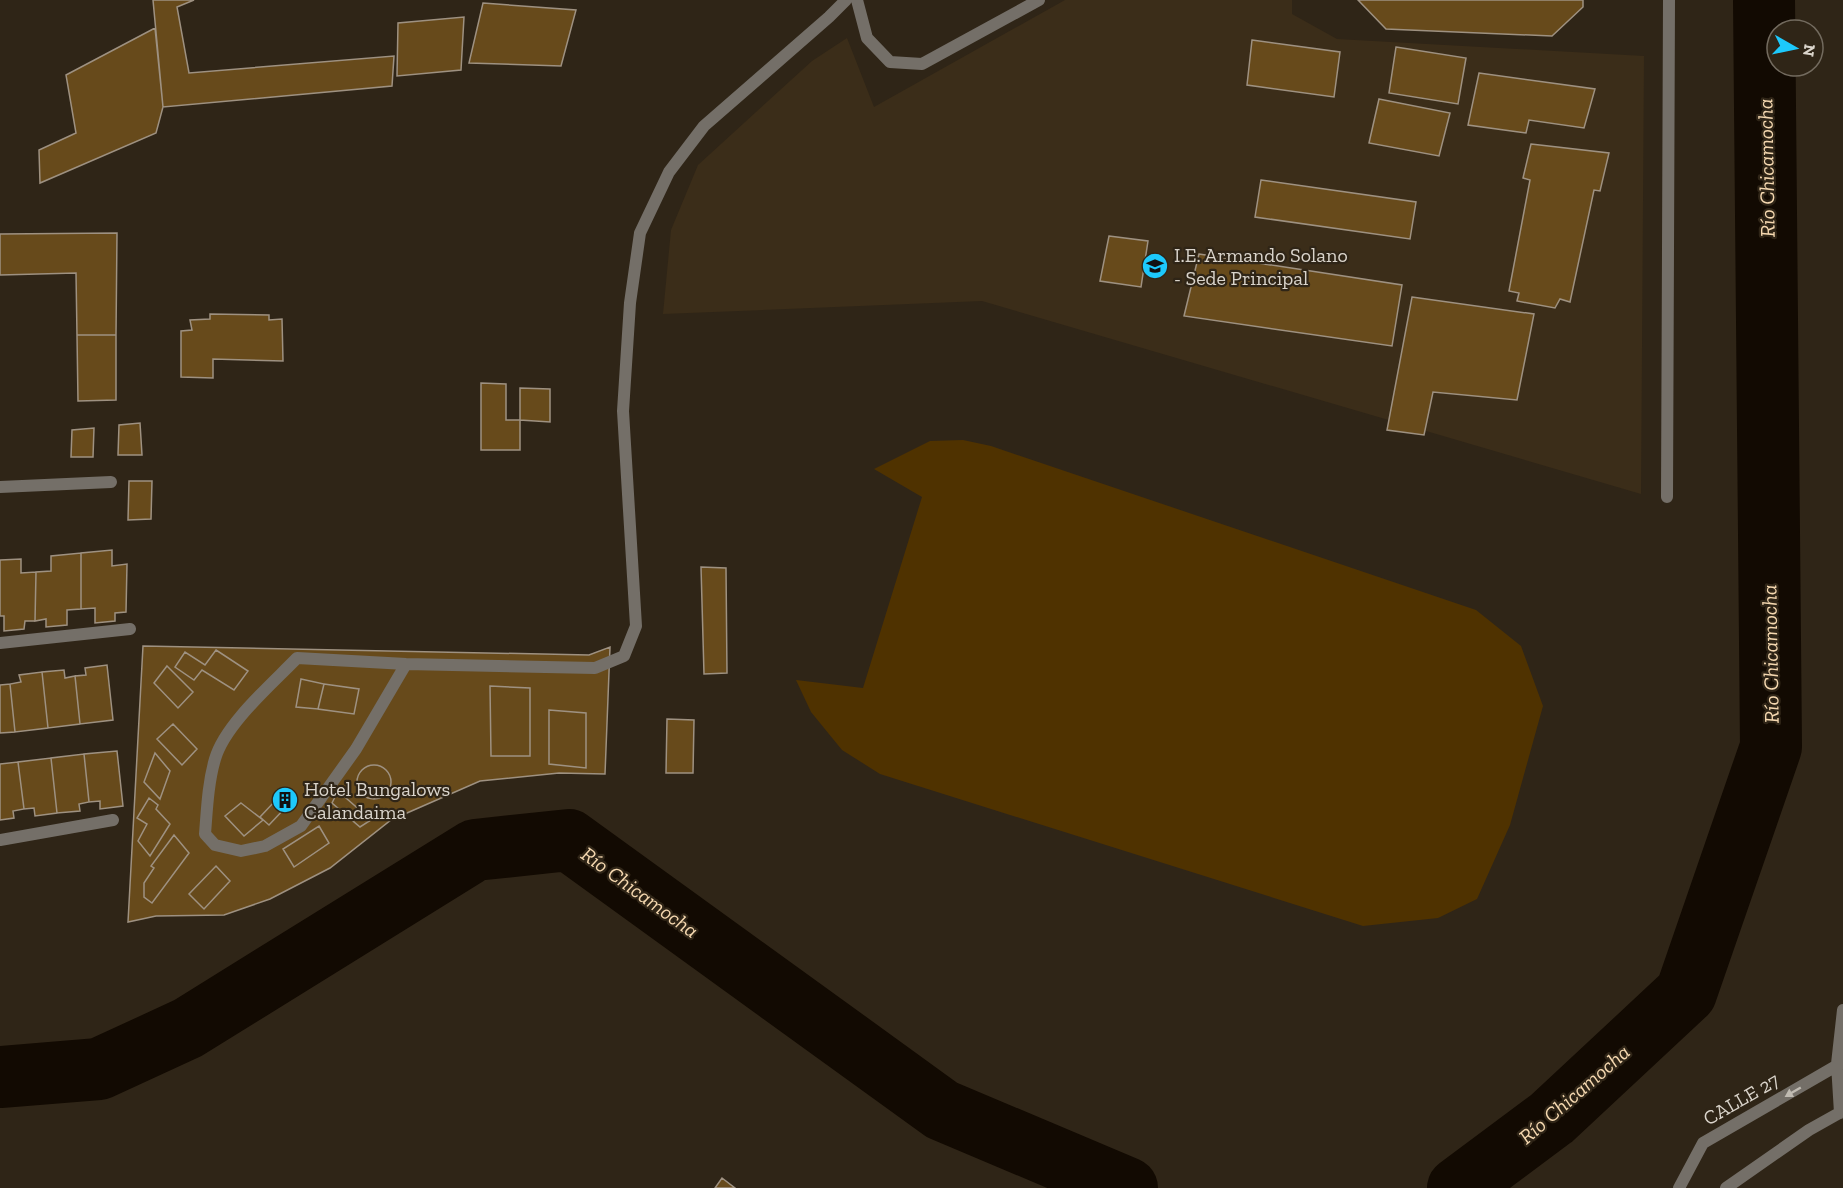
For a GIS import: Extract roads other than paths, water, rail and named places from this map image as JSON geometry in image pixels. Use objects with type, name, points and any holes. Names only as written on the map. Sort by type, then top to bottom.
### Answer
[{"type":"street","points":[[406,664],[356,748],[301,826],[265,846],[241,851],[215,845],[205,834],[215,758],[236,721],[297,658],[406,664],[595,668],[624,656],[636,627],[623,411],[630,303],[640,233],[669,172],[704,126],[846,0]]},
{"type":"street","points":[[857,0],[867,38],[890,62],[922,64],[1039,0]]},
{"type":"street","points":[[1667,497],[1669,0]]},
{"type":"street","points":[[0,487],[111,482]]},
{"type":"street","points":[[0,643],[130,629]]},
{"type":"street","points":[[0,840],[113,820]]},
{"type":"street","points":[[1726,1188],[1809,1130],[1841,1112],[1840,1063],[1843,1010]]},
{"type":"street","name":"CALLE 27","points":[[1679,1188],[1703,1143],[1840,1063]]},
{"type":"waterway","name":"Río Chicamocha","points":[[1458,1188],[1552,1118],[1686,993],[1771,747],[1764,0]]},
{"type":"waterway","name":"Río Chicamocha","points":[[0,1077],[99,1069],[188,1028],[475,850],[569,840],[942,1110],[1127,1188]]},
{"type":"place","name":"I.E. Armando Solano - Sede Principal","points":[[1155,266]]},
{"type":"place","name":"Hotel Bungalows Calandaima","points":[[285,800]]}]
